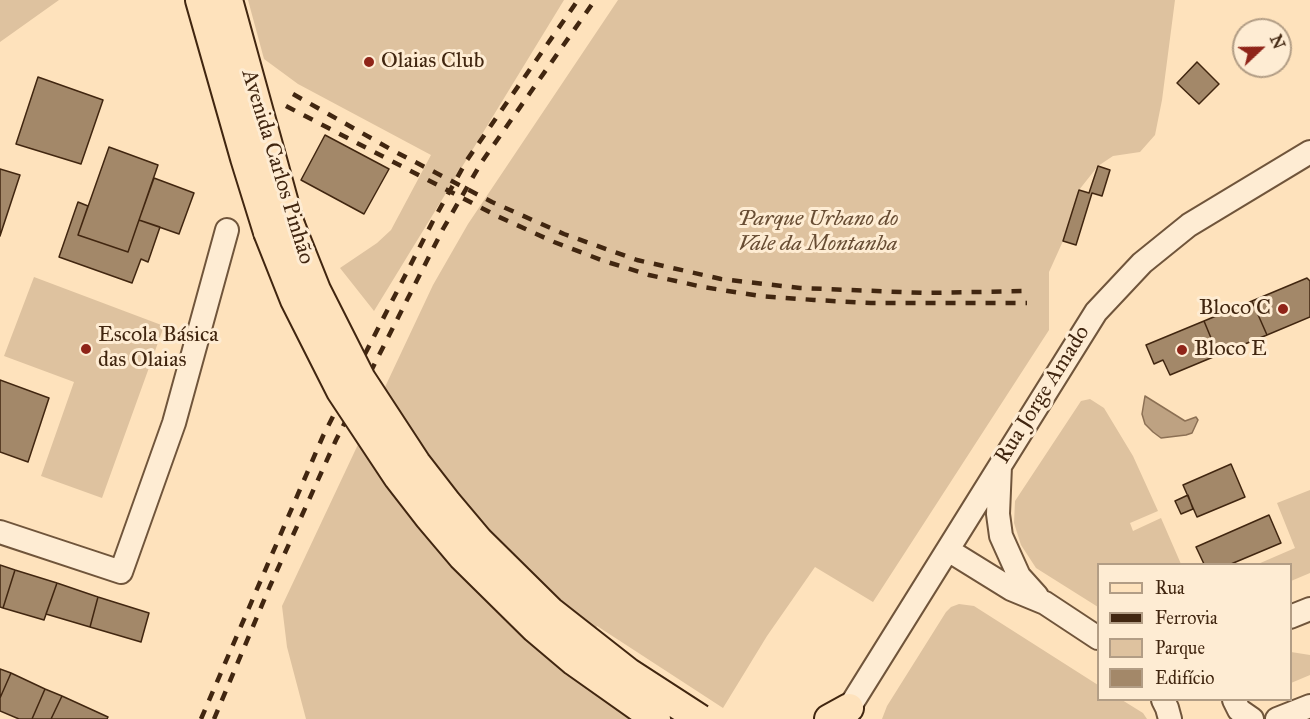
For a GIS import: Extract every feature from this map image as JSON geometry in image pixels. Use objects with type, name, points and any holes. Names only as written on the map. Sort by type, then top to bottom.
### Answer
[{"type":"main road","name":"Avenida Carlos Pinhão","points":[[200,0],[245,158],[279,229],[316,290],[361,379],[416,463],[493,555],[550,610],[629,673],[700,719]]},
{"type":"main road","name":"Avenida Carlos Pinhão","points":[[228,0],[295,300],[341,391],[398,477],[429,517],[490,585],[535,628],[582,667],[656,719]]},
{"type":"street","name":"Rua Jorge Amado","points":[[843,716],[1096,312],[1142,263],[1190,225],[1310,152]]},
{"type":"street","points":[[0,532],[122,572],[174,423],[227,230]]},
{"type":"street","points":[[1001,462],[998,514],[1001,536],[1019,576],[1045,603]]},
{"type":"street","points":[[948,550],[1011,589],[1045,603],[1097,637]]},
{"type":"street","points":[[1292,616],[1310,609]]},
{"type":"street","points":[[1164,701],[1170,719]]},
{"type":"street","points":[[1235,701],[1239,710],[1252,719]]},
{"type":"street","points":[[1278,719],[1310,706]]},
{"type":"green space","points":[[0,0],[59,0],[0,42]]},
{"type":"green space","points":[[248,0],[564,0],[374,311],[340,268],[377,243],[391,230],[431,155],[298,84],[264,59]]},
{"type":"green space","name":"Parque Urbano do Vale da Montanha","points":[[618,0],[1175,0],[1155,135],[1140,152],[1113,156],[1098,166],[1079,190],[1063,241],[1049,272],[1049,330],[873,602],[815,567],[767,636],[723,708],[597,626],[569,672],[638,719],[306,719],[287,647],[282,606],[433,285],[468,224]]},
{"type":"green space","points":[[34,277],[164,326],[102,498],[41,476],[74,382],[4,356]]},
{"type":"green space","points":[[1090,399],[1104,408],[1133,456],[1158,511],[1130,523],[1133,531],[1161,518],[1181,563],[1097,563],[1097,606],[1036,568],[1021,545],[1014,523],[1015,501],[1081,401]]},
{"type":"green space","points":[[1310,490],[1310,573],[1292,581],[1292,563],[1260,563],[1295,548],[1277,503]]},
{"type":"green space","points":[[959,604],[974,606],[1097,684],[1097,701],[1124,701],[1143,713],[1147,719],[882,719],[887,706],[951,607]]},
{"type":"green space","points":[[1292,652],[1310,655],[1310,675],[1292,683]]},
{"type":"shaded area","points":[[1145,396],[1185,421],[1196,417],[1198,420],[1192,433],[1161,438],[1153,432],[1145,424],[1142,414]]},
{"type":"building","points":[[1197,62],[1219,84],[1199,104],[1177,83]]},
{"type":"building","points":[[38,77],[103,100],[81,164],[16,144]]},
{"type":"building","points":[[325,135],[389,169],[364,214],[301,180]]},
{"type":"building","points":[[109,147],[158,165],[128,252],[78,235]]},
{"type":"building","points":[[1098,166],[1110,170],[1102,196],[1092,193],[1076,245],[1063,241],[1079,190],[1089,193]]},
{"type":"building","points":[[0,169],[20,175],[0,236]]},
{"type":"building","points":[[154,178],[194,193],[179,234],[139,220]]},
{"type":"building","points":[[78,202],[88,206],[78,235],[128,252],[139,220],[160,227],[148,262],[141,259],[132,283],[59,257]]},
{"type":"building","name":"Bloco C","points":[[1307,278],[1310,281],[1310,317],[1267,335],[1252,301]]},
{"type":"building","points":[[1252,301],[1267,335],[1218,355],[1204,321]]},
{"type":"building","name":"Bloco E","points":[[1204,321],[1218,355],[1170,375],[1163,360],[1154,364],[1146,345]]},
{"type":"building","points":[[0,380],[49,398],[28,462],[0,452]]},
{"type":"building","points":[[1231,464],[1245,497],[1197,517],[1183,485]]},
{"type":"building","points":[[1188,495],[1193,509],[1181,514],[1175,501]]},
{"type":"building","points":[[1269,515],[1281,543],[1233,563],[1204,563],[1196,547]]},
{"type":"building","points":[[0,565],[15,570],[3,608],[0,607]]},
{"type":"building","points":[[15,570],[57,583],[44,620],[3,608]]},
{"type":"building","points":[[57,583],[98,597],[90,627],[46,614]]},
{"type":"building","points":[[98,597],[149,613],[141,642],[90,627]]},
{"type":"building","points":[[0,669],[11,673],[0,698]]},
{"type":"building","points":[[11,673],[45,689],[32,719],[19,719],[0,711],[0,698]]},
{"type":"building","points":[[45,689],[62,696],[51,719],[32,719]]},
{"type":"building","points":[[62,696],[108,717],[107,719],[51,719]]},
{"type":"railway","points":[[201,719],[323,436],[433,221],[467,160],[578,0]]},
{"type":"railway","points":[[214,719],[270,586],[336,440],[443,229],[481,163],[595,0]]},
{"type":"railway","points":[[293,94],[392,150],[492,202],[564,234],[637,260],[721,279],[800,288],[925,293],[1026,291]]},
{"type":"railway","points":[[286,106],[497,216],[554,242],[649,275],[760,296],[871,303],[1027,303]]},
{"type":"place","name":"Olaias Club","points":[[369,62]]},
{"type":"place","name":"Bloco C","points":[[1283,309]]},
{"type":"place","name":"Escola Básica das Olaias","points":[[86,349]]},
{"type":"place","name":"Bloco E","points":[[1182,350]]}]
